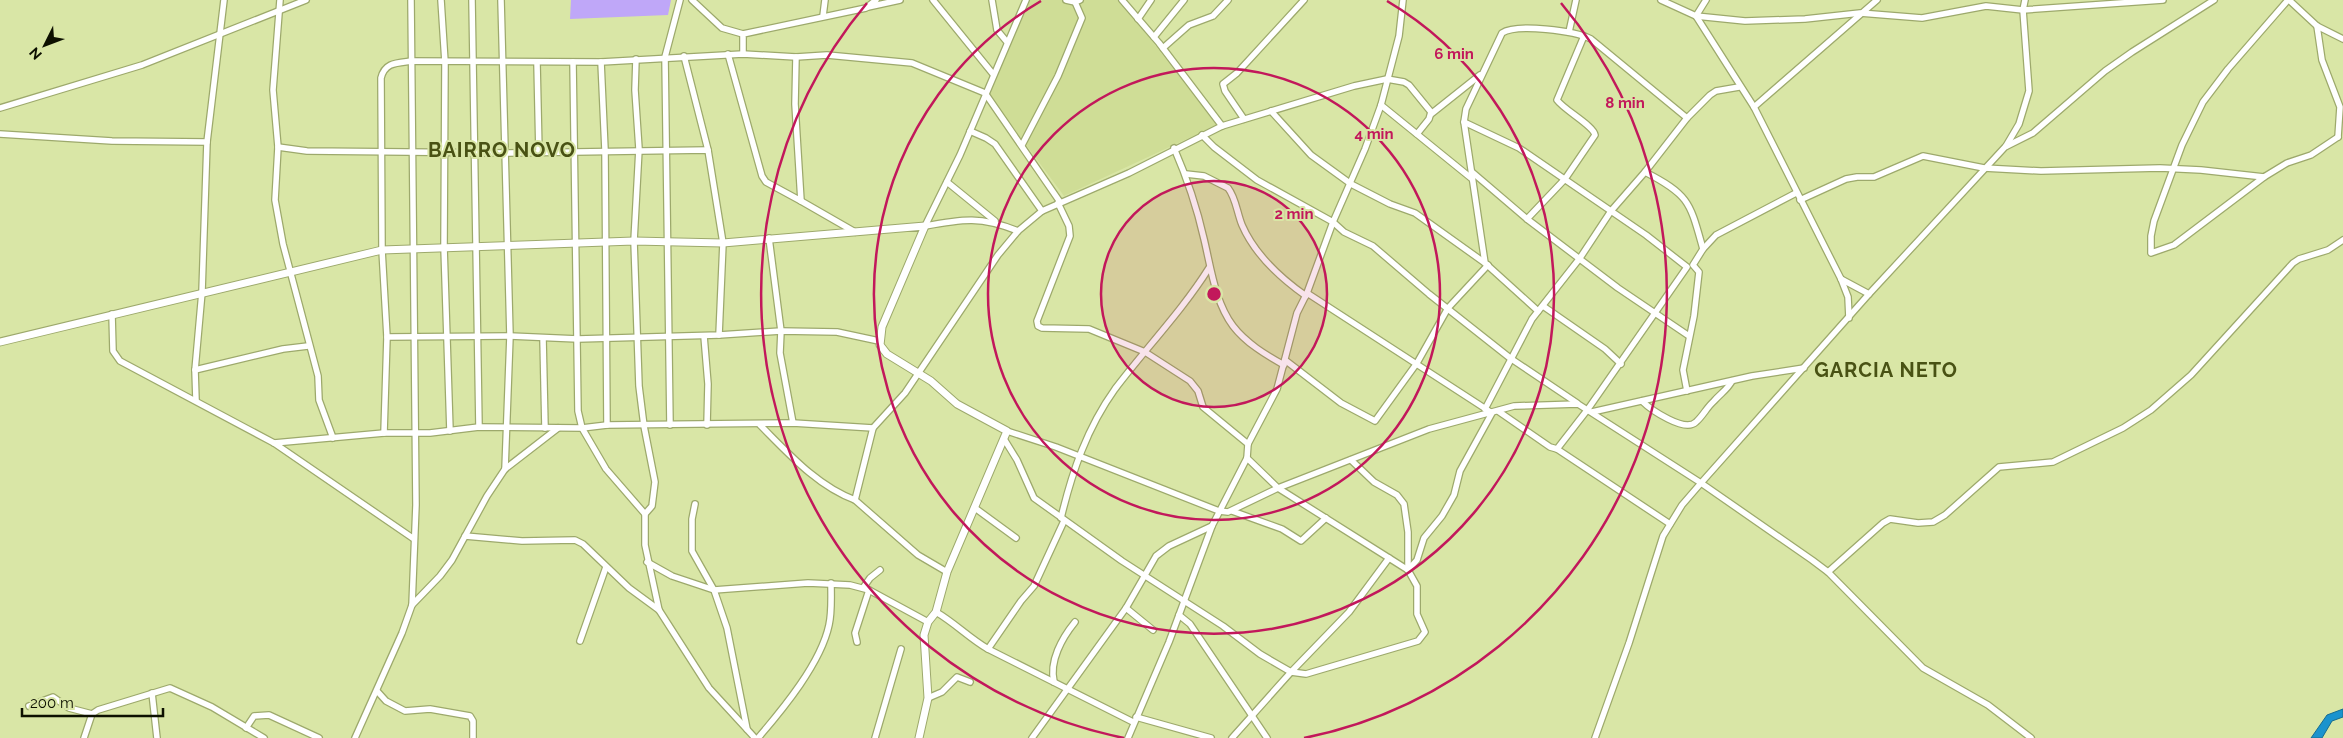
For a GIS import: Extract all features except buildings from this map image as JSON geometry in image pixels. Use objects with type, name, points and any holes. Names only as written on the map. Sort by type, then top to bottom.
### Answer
[{"type":"street","points":[[196,400],[195,370],[202,292],[207,142],[218,37],[224,0]]},
{"type":"street","points":[[280,0],[273,90],[278,147],[275,200],[308,346],[318,376],[319,400],[334,438]]},
{"type":"street","points":[[0,108],[142,65],[218,37],[306,0]]},
{"type":"street","points":[[355,738],[377,691],[412,605],[416,505],[411,0]]},
{"type":"street","points":[[441,0],[445,62],[444,247],[450,431]]},
{"type":"street","points":[[472,0],[480,427]]},
{"type":"street","points":[[501,0],[510,336],[506,469]]},
{"type":"street","points":[[670,425],[665,58],[680,0]]},
{"type":"street","points":[[692,0],[722,28],[743,34],[900,0]]},
{"type":"street","points":[[824,16],[825,0]]},
{"type":"street","points":[[866,8],[876,0]]},
{"type":"street","points":[[933,0],[993,74]]},
{"type":"street","points":[[992,0],[997,30],[1007,42]]},
{"type":"street","points":[[1026,0],[970,131],[925,226],[882,327],[879,341],[887,354],[931,381],[967,411],[1007,431],[1078,456],[1219,511],[1232,511],[1282,529],[1301,542],[1326,518]]},
{"type":"street","points":[[1022,145],[1058,76],[1082,18],[1077,1],[1066,0]]},
{"type":"street","points":[[1122,0],[1163,48],[1222,126]]},
{"type":"street","points":[[1138,19],[1151,0]]},
{"type":"street","points":[[1154,37],[1184,0]]},
{"type":"street","points":[[1163,48],[1190,25],[1213,16],[1228,0]]},
{"type":"street","points":[[1244,119],[1225,91],[1223,84],[1237,73],[1304,0]]},
{"type":"street","points":[[1128,738],[1185,602],[1212,526],[1247,458],[1248,444],[1277,389],[1298,313],[1332,222],[1351,184],[1381,105],[1398,36],[1403,0]]},
{"type":"street","points":[[1569,32],[1576,0]]},
{"type":"street","points":[[1661,0],[1696,16],[1744,21],[1773,21],[1860,13],[1922,18],[1986,6],[2023,10],[2163,0]]},
{"type":"street","points":[[1696,16],[1706,0]]},
{"type":"street","points":[[1754,107],[1877,0]]},
{"type":"street","points":[[1595,738],[1629,644],[1656,554],[1670,524],[1701,483],[1869,294],[2005,147],[2019,124],[2029,91],[2023,10],[2025,0]]},
{"type":"street","points":[[2005,147],[2032,133],[2105,71],[2132,52],[2214,0]]},
{"type":"street","points":[[2317,26],[2322,60],[2340,107],[2341,140],[2312,154],[2287,163],[2264,177],[2174,245],[2152,253],[2151,236],[2154,221],[2194,118],[2213,87],[2289,0],[2317,26],[2343,39]]},
{"type":"street","points":[[1696,16],[1754,107],[1841,279],[1848,297],[1849,318]]},
{"type":"street","points":[[1174,148],[1186,174],[1204,240],[1209,268],[1231,324],[1250,343],[1285,363],[1342,404],[1375,422],[1417,363],[1448,308],[1487,264],[1464,122],[1466,109],[1499,37],[1505,31],[1512,29],[1569,32],[1584,36],[1622,64],[1687,118]]},
{"type":"street","points":[[743,34],[743,54]]},
{"type":"street","points":[[1527,219],[1565,179],[1595,135],[1593,130],[1571,114],[1557,100],[1584,36]]},
{"type":"street","points":[[728,54],[762,176],[766,182],[855,232]]},
{"type":"street","points":[[384,433],[387,337],[382,250],[383,71],[389,65],[412,61],[538,63],[601,62],[728,54],[796,57],[827,55],[912,62],[985,93],[1059,202],[1069,226],[1070,236],[1037,321],[1038,326],[1042,328],[1088,329],[1145,352],[1190,382],[1198,391],[1203,407],[1248,444]]},
{"type":"street","points":[[684,56],[708,150],[723,243],[719,336]]},
{"type":"street","points":[[796,57],[795,104],[801,201]]},
{"type":"street","points":[[636,59],[635,90],[639,149],[634,241],[639,386],[644,426],[655,482],[652,506],[645,514],[644,534],[647,562],[659,610]]},
{"type":"street","points":[[573,62],[574,244],[578,339],[577,402],[582,428],[614,480],[645,514]]},
{"type":"street","points":[[601,62],[605,150],[607,425]]},
{"type":"street","points":[[538,63],[539,153]]},
{"type":"street","points":[[1417,134],[1431,114],[1482,74]]},
{"type":"street","points":[[856,500],[873,428],[894,406],[918,373],[992,263],[1018,231],[1042,211],[1129,173],[1174,148],[1222,126],[1318,96],[1387,79],[1409,85],[1431,114]]},
{"type":"street","points":[[1485,409],[1510,358],[1541,308],[1580,258],[1611,211],[1646,172],[1687,118],[1710,95],[1740,87]]},
{"type":"street","points":[[1381,105],[1618,288],[1689,336]]},
{"type":"street","points":[[1271,111],[1300,146],[1351,184],[1390,204],[1415,213],[1487,264],[1541,308],[1605,349],[1621,364]]},
{"type":"street","points":[[1464,122],[1519,148],[1699,272],[1694,316],[1683,370],[1687,392]]},
{"type":"street","points":[[970,131],[995,144],[1042,211]]},
{"type":"street","points":[[0,134],[102,140],[207,142]]},
{"type":"street","points":[[1202,135],[1214,147],[1257,180],[1332,222],[1344,232],[1373,246],[1510,358],[1701,483],[1828,572],[1923,668],[1988,705],[2031,738]]},
{"type":"street","points":[[278,147],[307,151],[413,150],[506,153],[639,149],[708,150]]},
{"type":"street","points":[[1800,200],[1846,179],[1874,177],[1916,157],[1934,158],[1984,168],[2041,172],[2174,169],[2264,177]]},
{"type":"street","points":[[1646,172],[1671,185],[1686,200],[1702,250]]},
{"type":"street","points":[[1186,174],[1204,176],[1228,188],[1240,222],[1256,251],[1281,277],[1417,363],[1485,409],[1495,412],[1550,448],[1557,449],[1670,524]]},
{"type":"street","points":[[947,182],[995,221],[1018,231]]},
{"type":"street","points":[[1557,449],[1590,411],[1656,313],[1702,250],[1716,235],[1796,193]]},
{"type":"street","points":[[0,342],[382,250],[634,241],[723,243],[925,226],[956,220],[995,221]]},
{"type":"street","points":[[769,238],[781,331],[780,353],[793,423]]},
{"type":"street","points":[[1828,572],[1882,523],[1890,519],[1918,523],[1933,522],[1945,515],[1999,467],[2053,462],[2130,424],[2151,410],[2191,375],[2293,263],[2299,259],[2328,250],[2343,240]]},
{"type":"street","points":[[988,649],[1037,581],[1063,520],[1078,456],[1114,390],[1181,308],[1209,268]]},
{"type":"street","points":[[1841,279],[1869,294]]},
{"type":"street","points":[[112,314],[113,351],[116,357],[274,443],[414,539]]},
{"type":"street","points":[[387,337],[510,336],[578,339],[638,336],[719,336],[781,331],[837,332],[879,341]]},
{"type":"street","points":[[704,336],[708,384],[707,425]]},
{"type":"street","points":[[543,338],[545,428]]},
{"type":"street","points":[[195,370],[283,349],[308,346]]},
{"type":"street","points":[[1590,411],[1804,368]]},
{"type":"street","points":[[1642,401],[1652,411],[1683,425],[1690,425],[1696,423],[1713,401],[1726,391],[1732,381]]},
{"type":"street","points":[[1232,511],[1278,488],[1421,432],[1533,404],[1578,404]]},
{"type":"street","points":[[1408,570],[1417,560],[1424,538],[1442,516],[1454,495],[1460,471],[1495,412]]},
{"type":"street","points":[[274,443],[384,433],[415,433],[508,426],[582,428],[607,425],[760,425],[793,423],[873,428]]},
{"type":"street","points":[[760,425],[810,473],[846,497],[856,500],[918,555],[947,572]]},
{"type":"street","points":[[412,605],[440,576],[487,496],[506,469],[558,428]]},
{"type":"street","points":[[920,738],[928,698],[924,635],[928,622],[936,612],[947,572],[1007,431]]},
{"type":"street","points":[[1004,440],[1017,460],[1032,495],[1063,520],[1223,626],[1260,654],[1291,672],[1306,674],[1422,639],[1425,632],[1417,614],[1417,586],[1408,570],[1278,488],[1247,458]]},
{"type":"street","points":[[1351,460],[1374,482],[1397,495],[1404,504],[1408,532],[1408,570]]},
{"type":"street","points":[[695,504],[692,551],[714,590],[727,628],[747,730]]},
{"type":"street","points":[[975,508],[1016,538]]},
{"type":"street","points":[[1032,738],[1126,608],[1162,550],[1212,526]]},
{"type":"street","points":[[465,536],[515,541],[576,540],[583,544],[606,567],[659,610],[709,688],[756,738],[791,696],[821,645],[829,626],[831,583]]},
{"type":"street","points":[[1232,738],[1291,672],[1349,612],[1390,558]]},
{"type":"street","points":[[647,562],[672,576],[714,590],[831,583],[866,589],[928,622]]},
{"type":"street","points":[[580,641],[606,567]]},
{"type":"street","points":[[857,642],[855,633],[866,589],[870,578],[880,570]]},
{"type":"street","points":[[1126,608],[1153,630]]},
{"type":"street","points":[[936,612],[952,621],[970,639],[1054,682],[1067,691],[1135,720],[1212,738]]},
{"type":"street","points":[[1179,615],[1190,624],[1266,738]]},
{"type":"street","points":[[1054,682],[1052,674],[1060,645],[1074,622]]},
{"type":"street","points":[[875,738],[901,649]]},
{"type":"street","points":[[928,698],[942,692],[958,677],[970,682]]},
{"type":"street","points":[[84,738],[92,714],[98,710],[170,688],[212,707],[264,738]]},
{"type":"street","points":[[377,691],[386,701],[405,711],[430,709],[470,716],[473,721],[473,738]]},
{"type":"street","points":[[152,693],[157,738]]},
{"type":"street","points":[[28,706],[53,698],[69,708],[92,714]]},
{"type":"street","points":[[246,728],[254,716],[269,716],[319,738]]},
{"type":"shaded area","points":[[571,0],[671,0],[668,15],[570,19]]},
{"type":"shaded area","points":[[1030,0],[1120,0],[1217,125],[1064,196],[989,95]]},
{"type":"water","points":[[2343,709],[2343,717],[2332,721],[2322,738],[2311,738],[2327,715]]},
{"type":"district","name":"BAIRRO NOVO","points":[[502,150]]},
{"type":"district","name":"GARCIA NETO","points":[[1886,370]]}]
